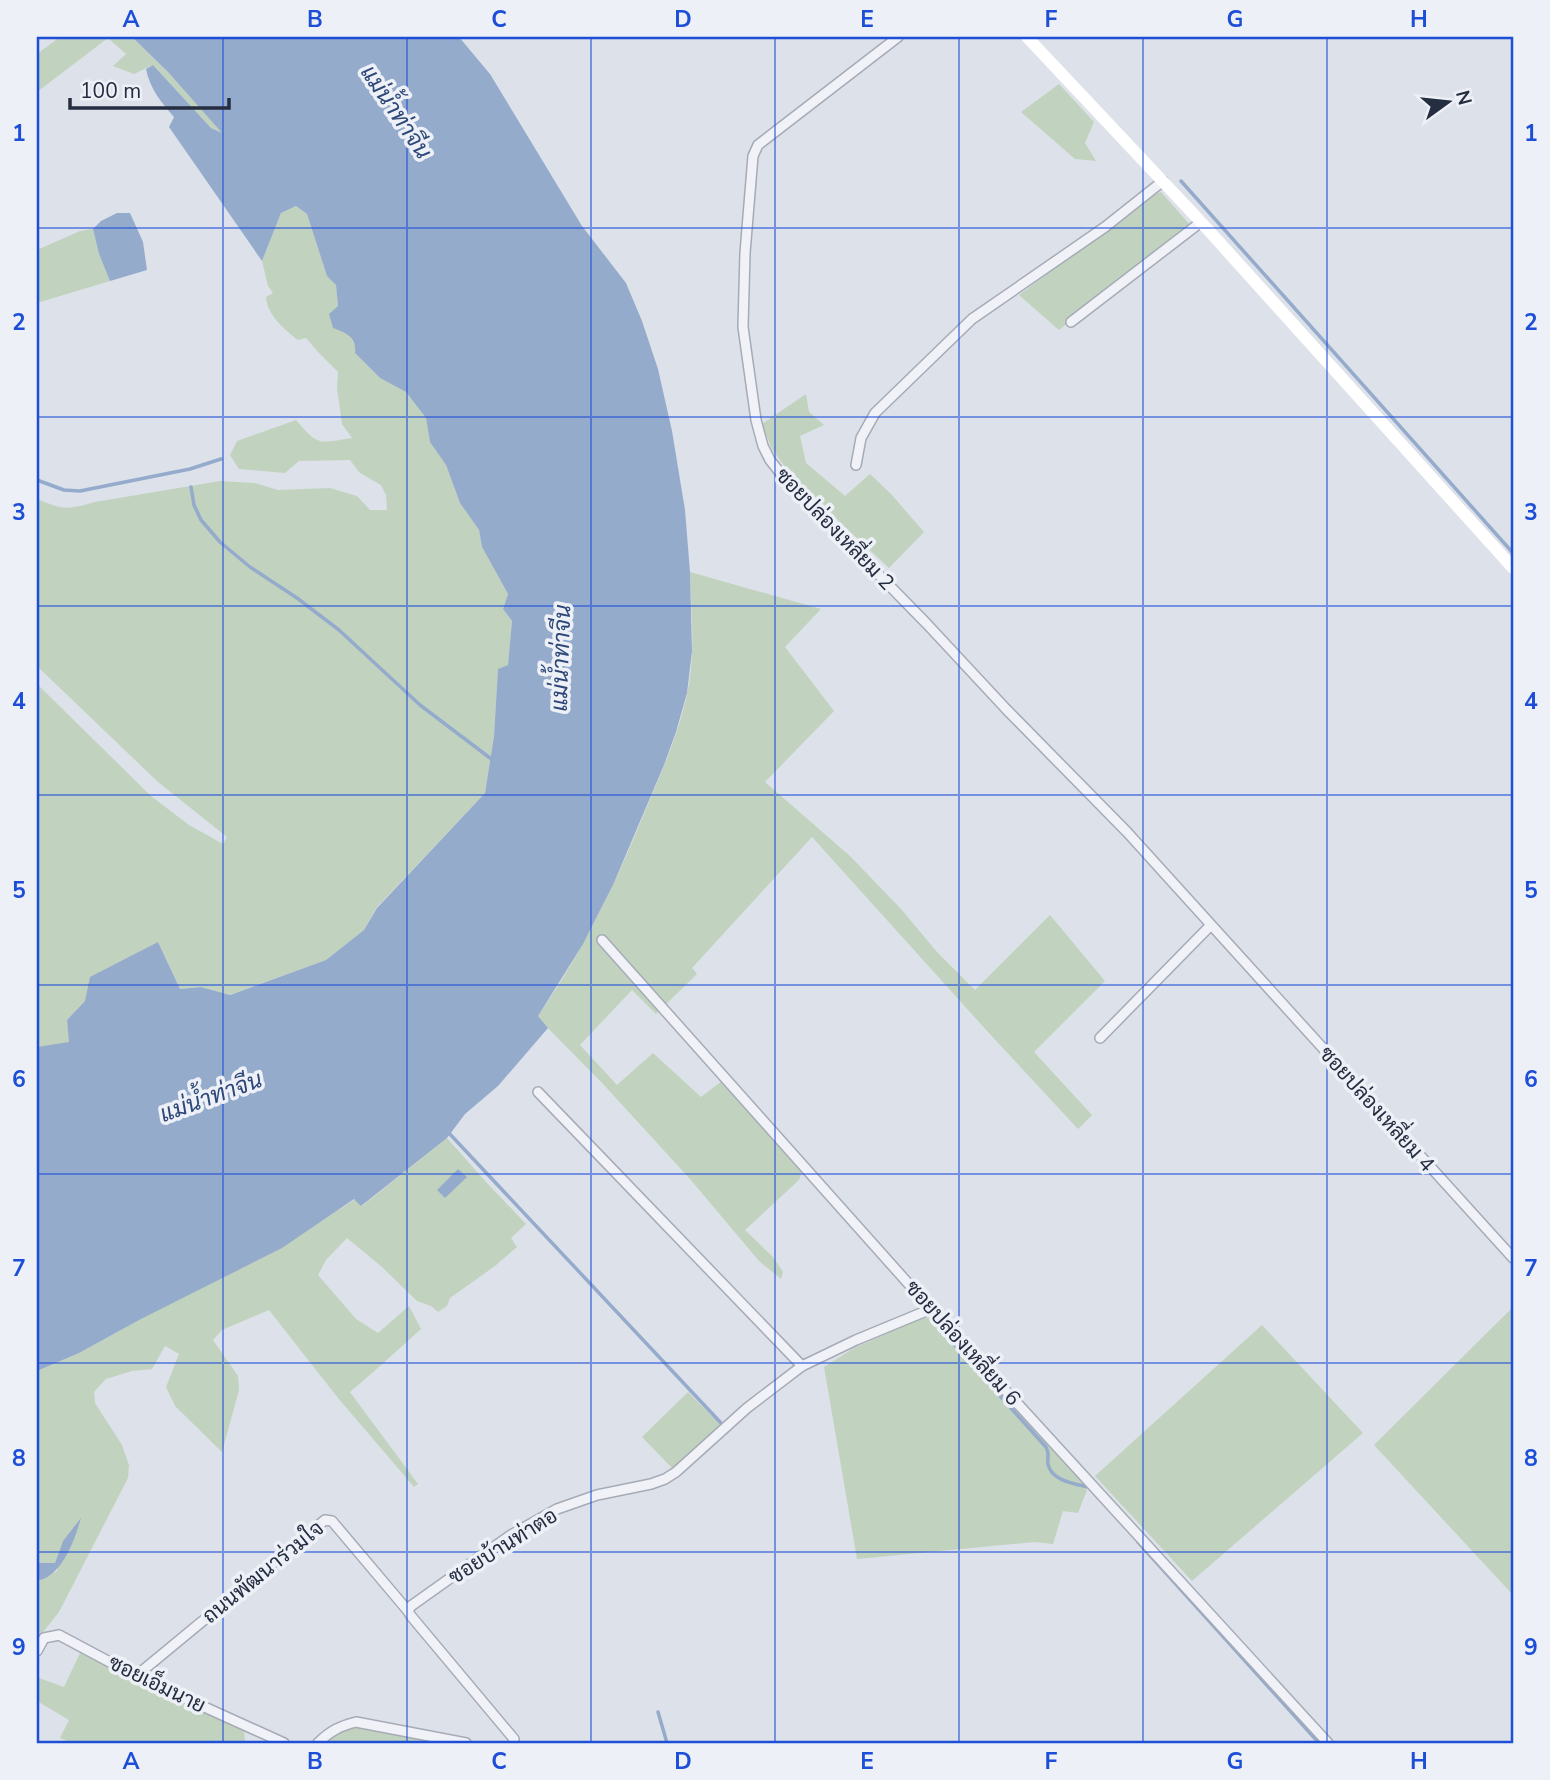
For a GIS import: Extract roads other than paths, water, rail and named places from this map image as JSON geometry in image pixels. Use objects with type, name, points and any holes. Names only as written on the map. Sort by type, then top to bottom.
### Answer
[{"type":"street","name":"ซอยปล่องเหลี่ยม 2","points":[[898,37],[758,145],[753,156],[745,253],[743,327],[756,419],[763,446],[785,479],[1127,832],[1241,959]]},
{"type":"street","points":[[1027,37],[1201,222],[1513,568]]},
{"type":"street","points":[[856,465],[861,438],[875,413],[979,312],[1105,227],[1163,181]]},
{"type":"street","points":[[1071,322],[1201,222]]},
{"type":"street","points":[[1100,1038],[1210,926]]},
{"type":"street","name":"ซอยปล่องเหลี่ยม 6","points":[[602,940],[931,1309],[1328,1743]]},
{"type":"street","name":"ซอยปล่องเหลี่ยม 4","points":[[1241,959],[1513,1258]]},
{"type":"street","points":[[538,1092],[802,1366]]},
{"type":"street","name":"ซอยบ้านท่าตอ","points":[[408,1611],[411,1606],[511,1535],[557,1509],[597,1495],[665,1479],[747,1408],[802,1366],[931,1309]]},
{"type":"street","name":"ถนนพัฒนาร่วมใจ","points":[[136,1676],[325,1520],[332,1521],[408,1611]]},
{"type":"street","points":[[408,1611],[514,1739],[513,1743]]},
{"type":"street","name":"ซอยเอ็มนาย","points":[[37,1651],[44,1638],[59,1635],[136,1676],[284,1743]]},
{"type":"street","points":[[318,1743],[340,1726],[356,1722],[466,1743]]},
{"type":"water","name":"แม่น้ำท่าจีน","points":[[132,37],[459,37],[490,74],[582,226],[626,283],[642,321],[658,369],[685,510],[692,651],[687,693],[676,732],[613,885],[583,944],[538,1016],[548,1028],[498,1086],[465,1114],[447,1138],[361,1206],[354,1199],[282,1248],[79,1353],[37,1371],[37,1047],[69,1042],[67,1020],[85,1001],[90,977],[158,942],[180,989],[201,987],[230,995],[326,960],[364,930],[377,908],[485,793],[494,736],[498,669],[508,665],[512,621],[503,609],[508,594],[482,547],[479,530],[460,503],[446,465],[430,442],[426,418],[406,392],[380,378],[355,353],[350,336],[333,328],[329,314],[338,306],[336,285],[327,276],[307,214],[296,206],[281,213],[262,261],[169,127],[174,117],[153,89],[146,69],[153,65],[211,128],[222,133],[168,72]]},
{"type":"water","points":[[117,213],[130,213],[143,242],[147,270],[110,281],[93,229],[101,221]]},
{"type":"water","points":[[458,1169],[467,1177],[445,1198],[437,1190]]},
{"type":"water","points":[[81,1518],[61,1563],[48,1576],[40,1580],[37,1578],[37,1563],[55,1563],[63,1541]]},
{"type":"waterway","points":[[1181,181],[1513,553]]},
{"type":"waterway","points":[[37,480],[64,490],[80,491],[190,469],[221,459]]},
{"type":"waterway","points":[[191,487],[194,505],[201,520],[220,542],[250,567],[339,630],[420,705],[494,761]]},
{"type":"waterway","points":[[447,1131],[721,1423]]},
{"type":"waterway","points":[[933,1321],[1046,1447],[1050,1470],[1065,1481],[1088,1487]]},
{"type":"waterway","points":[[1138,1542],[1319,1743]]},
{"type":"waterway","points":[[658,1712],[667,1743]]}]
